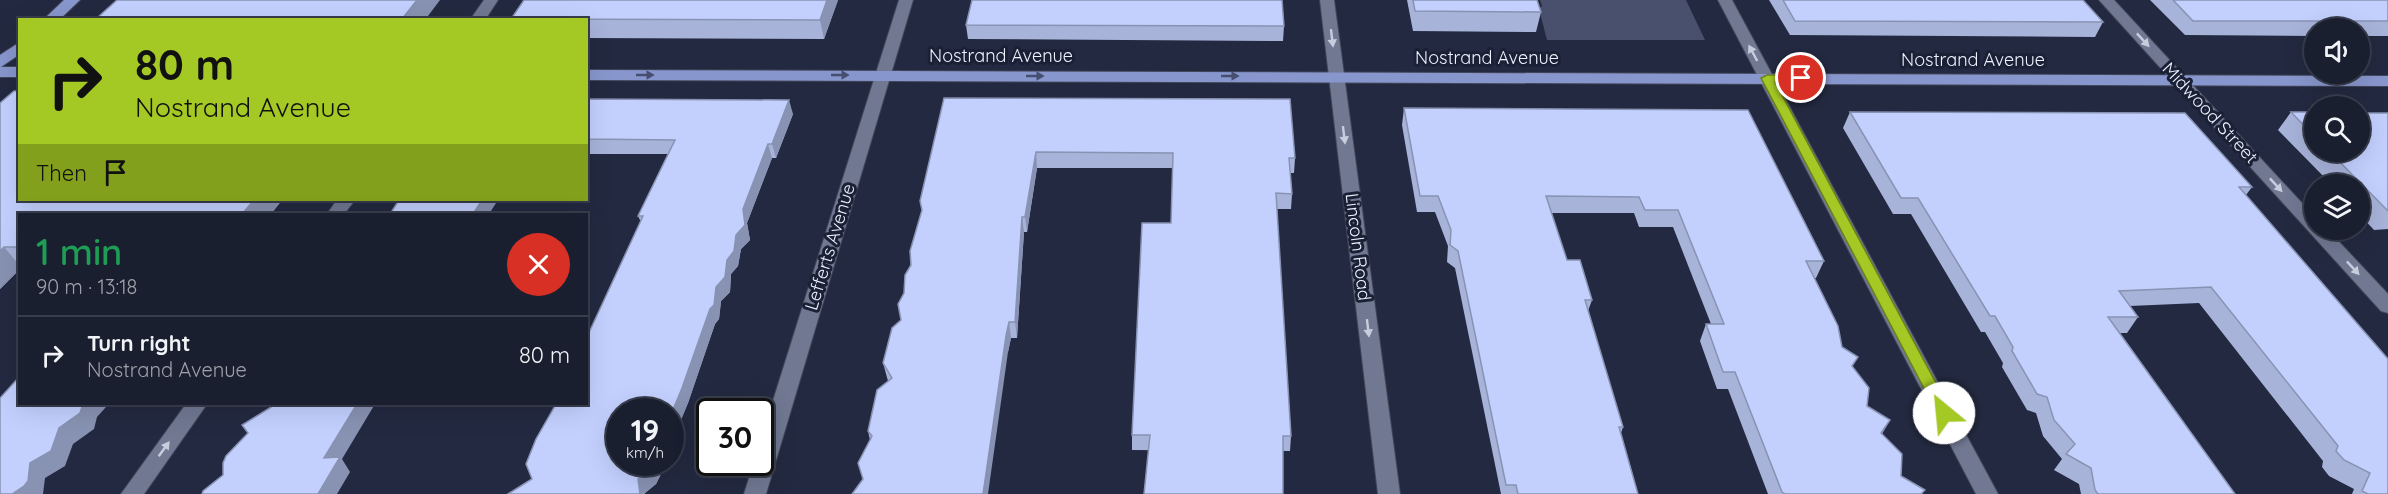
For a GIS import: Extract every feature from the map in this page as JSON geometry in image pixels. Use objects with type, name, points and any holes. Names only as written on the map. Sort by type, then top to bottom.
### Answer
[{"type":"main road","points":[[52,18],[73,0]]},
{"type":"main road","points":[[0,63],[18,48]]},
{"type":"main road","points":[[0,72],[18,72]]},
{"type":"main road","name":"Nostrand Avenue","points":[[588,75],[2388,81]]},
{"type":"street","points":[[478,18],[491,0]]},
{"type":"street","name":"Lefferts Avenue","points":[[755,494],[906,0]]},
{"type":"street","name":"Lincoln Road","points":[[1327,0],[1389,494]]},
{"type":"street","points":[[1725,0],[1987,494]]},
{"type":"street","name":"Midwood Street","points":[[2106,0],[2304,215]]},
{"type":"street","points":[[336,213],[345,201]]},
{"type":"street","name":"Midwood Street","points":[[2327,240],[2388,306]]},
{"type":"street","points":[[132,494],[196,405]]},
{"type":"shaded area","points":[[1540,0],[1686,0],[1705,40],[1547,40],[1539,9],[1542,6]]},
{"type":"building","points":[[117,0],[417,0],[403,18],[97,18]]},
{"type":"building","points":[[524,0],[827,0],[820,20],[512,18]]},
{"type":"building","points":[[972,0],[1282,0],[1284,26],[966,25]]},
{"type":"building","points":[[1413,0],[1537,0],[1541,12],[1415,11]]},
{"type":"building","points":[[1783,0],[2083,0],[2103,22],[1795,21]]},
{"type":"building","points":[[2173,0],[2388,0],[2388,21],[2370,21],[2370,18],[2304,18],[2304,21],[2193,21]]},
{"type":"building","points":[[14,91],[18,91],[18,201],[253,201],[243,213],[18,213],[18,247],[4,247],[0,251],[0,103]]},
{"type":"building","points":[[944,98],[1290,99],[1295,158],[1289,158],[1292,194],[1276,193],[1291,436],[1283,436],[1283,494],[1144,494],[1150,435],[1132,435],[1142,223],[1171,223],[1173,153],[1036,152],[1025,217],[1022,217],[1015,322],[1009,322],[1006,336],[983,494],[852,494],[863,479],[858,463],[872,436],[868,431],[877,390],[892,378],[883,363],[892,328],[901,320],[898,304],[904,293],[905,275],[911,265],[910,251],[922,210],[920,201]]},
{"type":"building","points":[[588,99],[789,100],[772,144],[768,144],[743,209],[745,225],[736,235],[734,251],[727,260],[725,277],[716,287],[714,305],[710,309],[678,398],[606,398],[606,476],[642,476],[638,479],[640,494],[508,494],[532,479],[526,464],[536,439],[555,405],[588,405],[588,335],[643,216],[638,216],[675,140],[588,139]]},
{"type":"building","points":[[1404,108],[1748,110],[1824,261],[1806,261],[1838,326],[1842,347],[1858,357],[1852,366],[1869,388],[1867,406],[1890,420],[1881,433],[1902,454],[1901,476],[1925,490],[1921,494],[1785,494],[1782,492],[1735,372],[1723,372],[1706,324],[1724,324],[1678,210],[1645,210],[1639,197],[1546,196],[1567,260],[1580,260],[1592,300],[1585,300],[1623,427],[1619,427],[1638,494],[1518,494],[1516,485],[1506,485],[1458,251],[1450,245],[1451,230],[1438,196],[1420,196]]},
{"type":"building","points":[[1850,112],[2185,113],[2252,187],[2239,187],[2388,359],[2388,494],[2368,494],[2362,491],[2370,473],[2344,460],[2336,451],[2338,446],[2211,287],[2119,291],[2138,317],[2108,317],[2235,494],[2098,494],[2095,490],[2091,468],[2066,454],[2075,444],[2054,420],[2047,397],[2037,394],[1995,316],[1990,316],[1918,198],[1901,198]]},
{"type":"building","points":[[2291,112],[2304,112],[2304,126]]},
{"type":"building","points":[[2370,113],[2388,113],[2388,211],[2370,193],[2370,174],[2352,174],[2340,162],[2370,162]]},
{"type":"building","points":[[398,201],[481,201],[474,213],[391,213]]},
{"type":"building","points":[[18,378],[18,405],[83,405],[80,413],[59,428],[51,451],[30,463],[28,481],[12,494],[0,494],[0,398]]},
{"type":"building","points":[[274,405],[356,405],[324,458],[340,457],[318,494],[202,494],[223,475],[223,463],[226,456],[248,433],[242,425]]},
{"type":"route","points":[[1801,78],[1767,78],[1944,413]]}]
